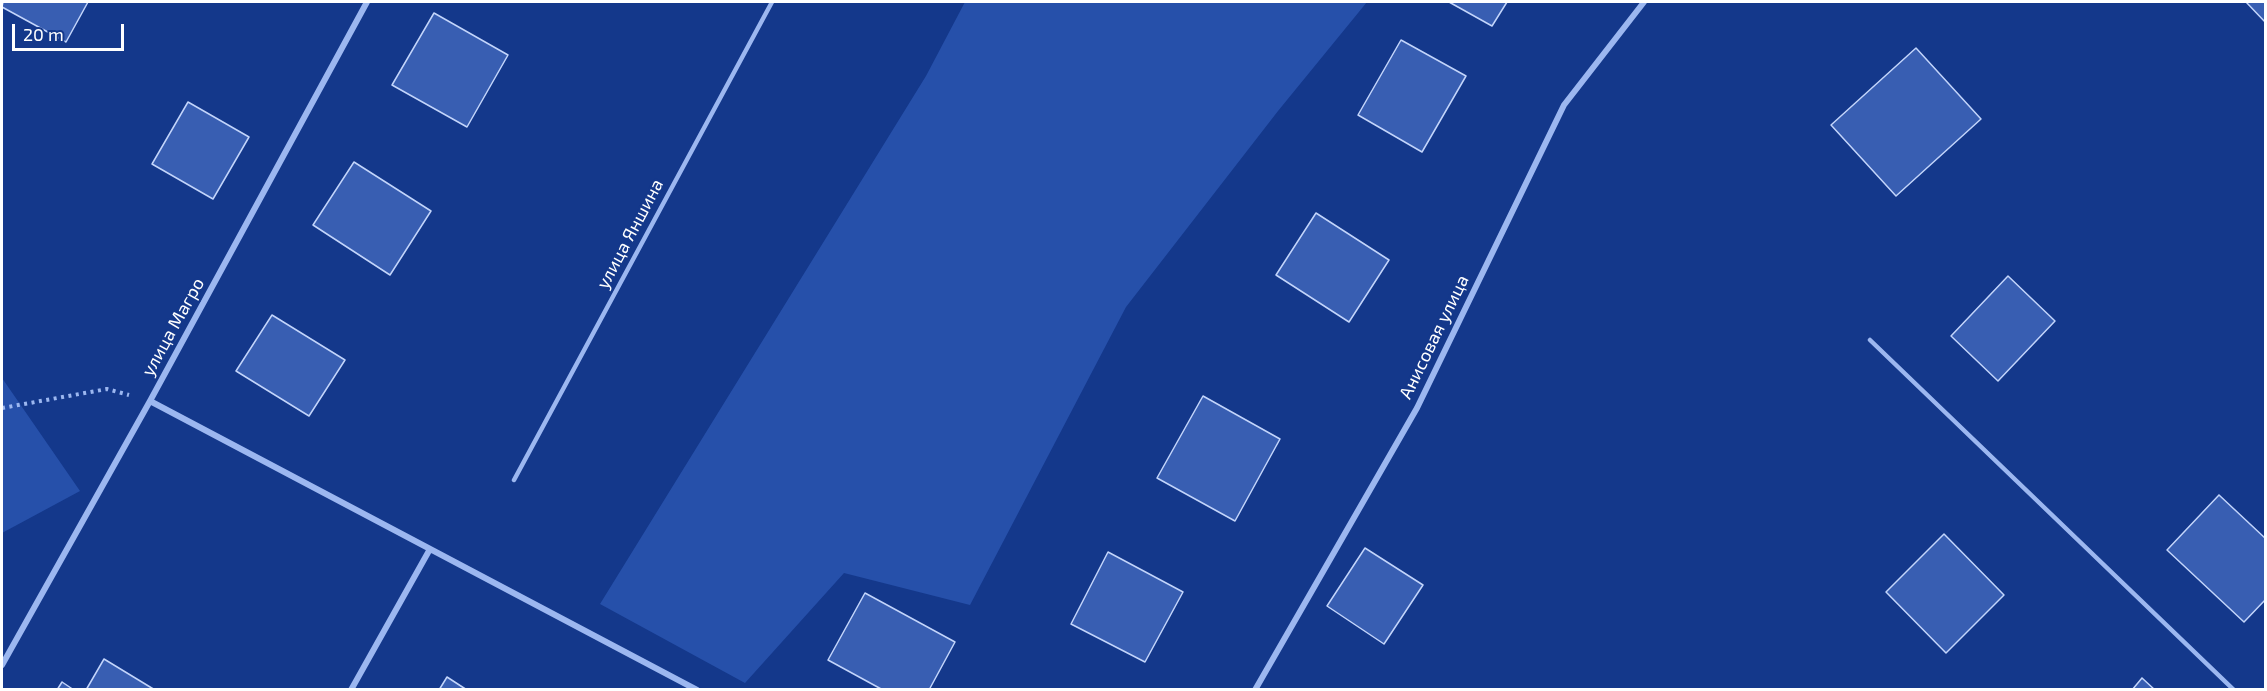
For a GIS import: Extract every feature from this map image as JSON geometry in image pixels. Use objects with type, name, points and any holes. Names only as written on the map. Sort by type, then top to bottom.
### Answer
[{"type":"street","name":"улица Магро","points":[[2,665],[150,401],[367,2]]},
{"type":"street","name":"Анисовая улица","points":[[1255,690],[1417,408],[1564,105],[1644,2]]},
{"type":"street","points":[[150,401],[697,690]]},
{"type":"street","points":[[351,690],[430,549]]},
{"type":"lane","name":"улица Яншина","points":[[514,480],[772,2]]},
{"type":"lane","points":[[1870,340],[2234,690]]},
{"type":"path","points":[[2,408],[107,389],[150,401]]},
{"type":"shaded area","points":[[965,2],[1367,2],[1278,111],[1126,307],[970,605],[844,573],[745,683],[600,604],[926,76]]},
{"type":"shaded area","points":[[2,378],[80,491],[2,533]]},
{"type":"building","points":[[3,2],[88,2],[66,42],[2,7]]},
{"type":"building","points":[[1449,2],[1507,2],[1492,26]]},
{"type":"building","points":[[2246,2],[2266,2],[2266,23]]},
{"type":"building","points":[[434,13],[508,55],[467,127],[392,85]]},
{"type":"building","points":[[1401,40],[1466,76],[1422,152],[1358,115]]},
{"type":"building","points":[[1916,48],[1981,119],[1896,196],[1831,125]]},
{"type":"building","points":[[188,102],[249,137],[213,199],[152,164]]},
{"type":"building","points":[[354,162],[431,211],[390,275],[313,225]]},
{"type":"building","points":[[1316,213],[1389,260],[1349,322],[1276,275]]},
{"type":"building","points":[[2008,276],[2055,321],[1998,381],[1951,336]]},
{"type":"building","points":[[272,315],[345,360],[309,416],[236,371]]},
{"type":"building","points":[[1203,396],[1280,439],[1235,521],[1157,478]]},
{"type":"building","points":[[2219,495],[2266,539],[2266,599],[2244,622],[2167,550]]},
{"type":"building","points":[[1944,534],[2004,595],[1946,653],[1886,592]]},
{"type":"building","points":[[1365,548],[1423,585],[1384,644],[1327,606]]},
{"type":"building","points":[[1108,552],[1183,592],[1145,662],[1071,624]]},
{"type":"building","points":[[865,593],[955,642],[929,690],[883,690],[828,660]]},
{"type":"building","points":[[104,659],[155,690],[86,690]]},
{"type":"building","points":[[447,677],[467,690],[439,690]]},
{"type":"building","points":[[2142,678],[2155,690],[2132,690]]},
{"type":"building","points":[[62,682],[74,690],[57,690]]}]
